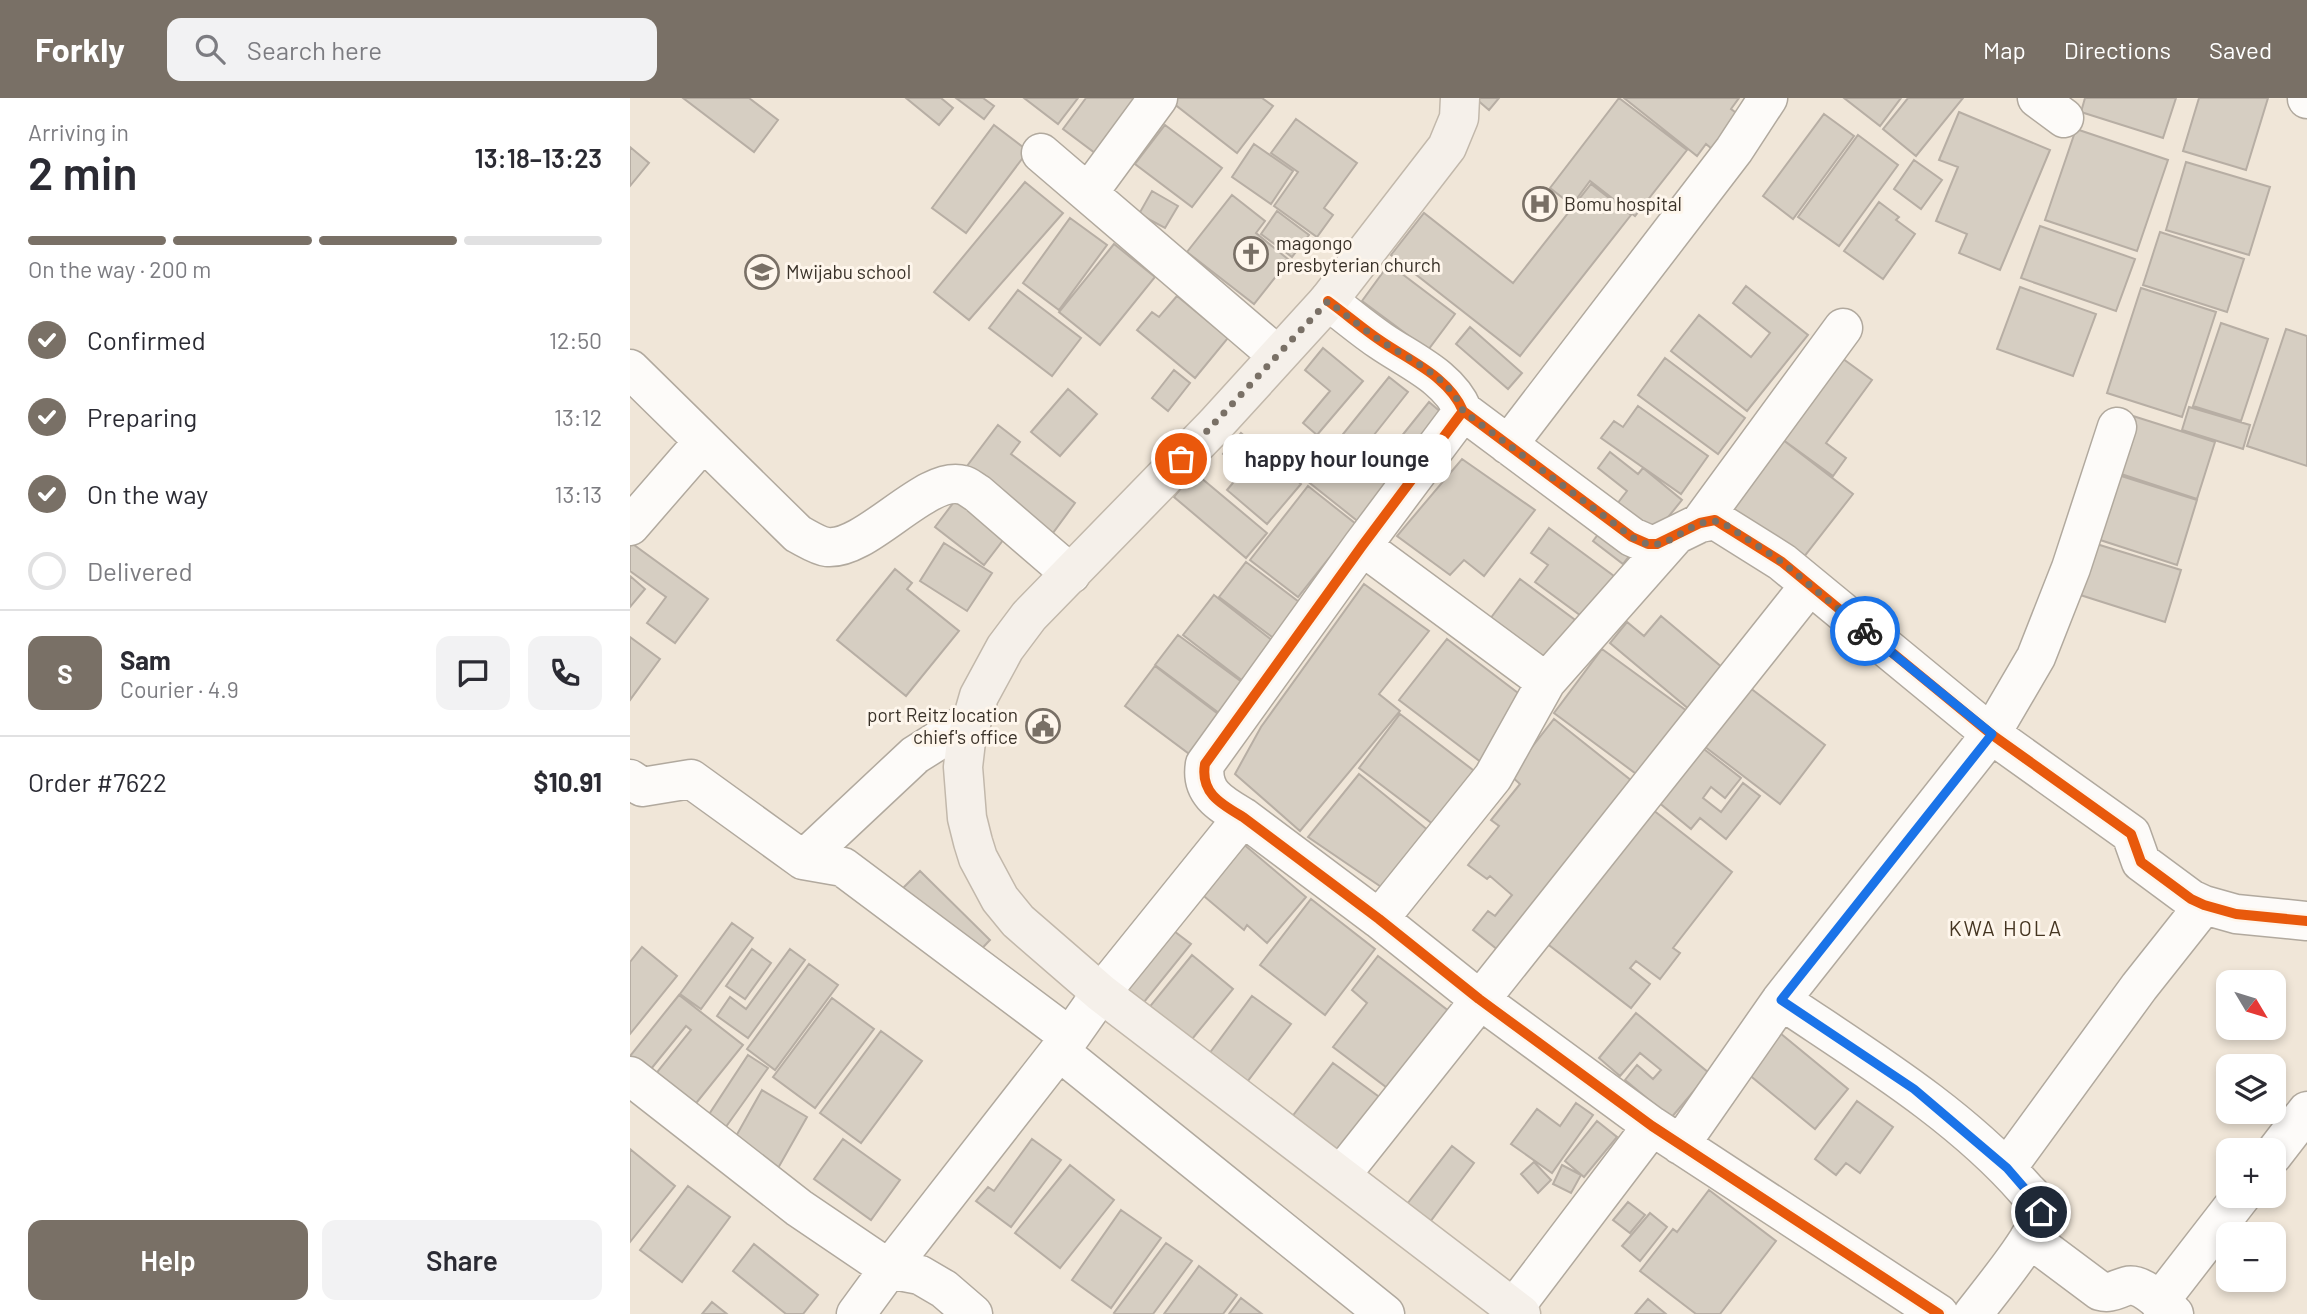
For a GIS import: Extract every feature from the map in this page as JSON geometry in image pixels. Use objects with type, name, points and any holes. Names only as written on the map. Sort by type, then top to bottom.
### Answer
[{"type":"main road","points":[[1461,98],[1460,118],[1447,147],[1328,301],[1215,425],[1029,616],[990,673],[972,719],[963,766],[967,818],[978,858],[1011,914],[1101,993],[1341,1175],[1506,1309]]},
{"type":"street","points":[[1089,192],[1158,98]]},
{"type":"street","points":[[1508,444],[1734,150],[1768,98]]},
{"type":"street","points":[[1041,153],[1277,355]]},
{"type":"street","points":[[1328,301],[1449,388],[1463,411],[1632,537],[1648,544],[1657,544],[1687,529],[1716,520],[1782,562],[1992,734],[2131,834],[2141,862],[2191,899],[2236,914],[2307,921]]},
{"type":"street","points":[[1380,919],[1493,778],[1545,682],[1687,529],[1843,328]]},
{"type":"street","points":[[630,369],[797,534],[825,547],[842,546],[859,539],[902,508],[943,486],[962,484],[978,493],[1071,573]]},
{"type":"street","points":[[1463,411],[1205,764],[1202,778],[1211,794],[1224,806],[1243,817],[1380,919],[1479,999],[1666,1136],[1939,1314]]},
{"type":"street","points":[[1506,1309],[1666,1136],[1781,1000],[1992,734],[2036,657],[2071,568],[2117,427]]},
{"type":"street","points":[[630,526],[703,442]]},
{"type":"street","points":[[1362,546],[1545,682]]},
{"type":"street","points":[[1341,1175],[1809,586]]},
{"type":"street","points":[[803,860],[915,755],[972,719]]},
{"type":"street","points":[[630,779],[642,787],[691,779],[803,860],[843,867],[1064,1044],[1385,1314]]},
{"type":"street","points":[[856,1314],[1101,993],[1243,817]]},
{"type":"street","points":[[2007,1168],[2139,987],[2204,905]]},
{"type":"street","points":[[1781,1000],[1914,1089],[2007,1168],[2039,1205],[2040,1219],[2029,1238],[1973,1314]]},
{"type":"street","points":[[630,1076],[799,1208],[889,1269],[920,1275],[944,1289],[973,1314]]},
{"type":"street","points":[[2286,1138],[2307,1111]]},
{"type":"street","points":[[2029,1238],[2100,1291],[2109,1293],[2131,1285],[2167,1308],[2233,1208]]},
{"type":"building","points":[[683,98],[749,98],[778,120],[754,152]]},
{"type":"building","points":[[906,98],[941,98],[953,108],[939,125]]},
{"type":"building","points":[[956,98],[983,98],[994,106],[984,119]]},
{"type":"building","points":[[1024,98],[1078,98],[1058,124]]},
{"type":"building","points":[[1086,98],[1142,98],[1099,156],[1063,129]]},
{"type":"building","points":[[1177,98],[1262,98],[1273,106],[1237,153],[1173,103]]},
{"type":"building","points":[[1475,98],[1499,98],[1489,110]]},
{"type":"building","points":[[1619,98],[1687,150],[1635,216],[1590,181],[1572,205],[1550,188]]},
{"type":"building","points":[[1624,98],[1739,98],[1731,109],[1739,115],[1712,149],[1706,144],[1697,156]]},
{"type":"building","points":[[1844,98],[1901,98],[1880,126]]},
{"type":"building","points":[[1908,98],[1963,98],[1916,156],[1883,129]]},
{"type":"building","points":[[2085,98],[2176,98],[2163,138],[2081,112]]},
{"type":"building","points":[[2199,98],[2268,98],[2246,170],[2183,151]]},
{"type":"building","points":[[1959,112],[2050,150],[2000,270],[1959,253],[1967,234],[1936,221],[1958,167],[1939,160]]},
{"type":"building","points":[[1824,114],[1854,136],[1793,219],[1763,196]]},
{"type":"building","points":[[1296,119],[1357,163],[1324,208],[1333,215],[1317,237],[1274,206],[1298,172],[1271,153]]},
{"type":"building","points":[[994,125],[1028,151],[966,233],[932,208]]},
{"type":"building","points":[[1165,125],[1222,168],[1192,207],[1135,164]]},
{"type":"building","points":[[2076,129],[2168,160],[2137,251],[2045,220]]},
{"type":"building","points":[[1858,135],[1898,165],[1839,246],[1798,217]]},
{"type":"building","points":[[1254,144],[1293,171],[1271,204],[1232,177]]},
{"type":"building","points":[[630,147],[649,163],[630,186]]},
{"type":"building","points":[[1914,160],[1942,180],[1921,209],[1894,189]]},
{"type":"building","points":[[2186,162],[2270,187],[2249,255],[2166,230]]},
{"type":"building","points":[[1025,182],[1063,213],[969,320],[934,292]]},
{"type":"building","points":[[1591,184],[1631,215],[1520,356],[1391,255],[1424,213],[1513,283]]},
{"type":"building","points":[[1152,191],[1178,206],[1165,228],[1139,214]]},
{"type":"building","points":[[1232,195],[1265,221],[1256,233],[1289,260],[1254,304],[1187,252]]},
{"type":"building","points":[[1879,202],[1899,217],[1896,220],[1915,234],[1883,279],[1844,251]]},
{"type":"building","points":[[1277,211],[1309,235],[1292,257],[1261,234]]},
{"type":"building","points":[[1070,218],[1107,245],[1059,310],[1023,283]]},
{"type":"building","points":[[2040,226],[2135,259],[2116,311],[2021,278]]},
{"type":"building","points":[[2160,232],[2244,259],[2227,312],[2143,285]]},
{"type":"building","points":[[1114,244],[1155,277],[1100,345],[1059,312]]},
{"type":"building","points":[[1389,264],[1455,314],[1428,350],[1362,301]]},
{"type":"building","points":[[1746,286],[1808,335],[1747,411],[1671,351],[1699,315],[1751,357],[1770,333],[1733,303]]},
{"type":"building","points":[[2020,287],[2096,314],[2073,376],[1997,349]]},
{"type":"building","points":[[2141,288],[2216,312],[2182,417],[2107,393]]},
{"type":"building","points":[[1018,290],[1081,338],[1052,376],[989,328]]},
{"type":"building","points":[[1177,296],[1228,338],[1195,378],[1137,330],[1152,312],[1159,317]]},
{"type":"building","points":[[2221,323],[2268,339],[2241,421],[2193,406]]},
{"type":"building","points":[[1470,327],[1522,373],[1508,389],[1456,344]]},
{"type":"building","points":[[2286,329],[2307,336],[2307,466],[2247,446]]},
{"type":"building","points":[[1323,348],[1363,381],[1317,435],[1303,423],[1330,391],[1305,370]]},
{"type":"building","points":[[1835,353],[1872,380],[1826,443],[1846,458],[1833,476],[1775,434]]},
{"type":"building","points":[[1665,358],[1745,418],[1718,454],[1638,395]]},
{"type":"building","points":[[1174,370],[1190,383],[1168,411],[1152,398]]},
{"type":"building","points":[[1389,377],[1408,392],[1351,464],[1368,478],[1429,402],[1450,420],[1365,527],[1306,480]]},
{"type":"building","points":[[1068,389],[1097,414],[1060,456],[1031,432]]},
{"type":"building","points":[[1638,406],[1708,456],[1681,494],[1601,438],[1614,421],[1623,427]]},
{"type":"building","points":[[2189,407],[2250,425],[2243,449],[2182,430]]},
{"type":"building","points":[[2133,416],[2215,442],[2197,499],[2115,472]]},
{"type":"building","points":[[998,425],[1020,442],[1011,454],[1075,503],[1047,541],[961,474]]},
{"type":"building","points":[[1241,433],[1301,484],[1267,524],[1227,490],[1243,471],[1223,454]]},
{"type":"building","points":[[1778,436],[1853,494],[1796,567],[1722,509]]},
{"type":"building","points":[[1610,452],[1638,474],[1643,468],[1682,500],[1647,543],[1610,513],[1627,491],[1598,468]]},
{"type":"building","points":[[1462,459],[1535,510],[1484,576],[1464,560],[1450,575],[1397,536]]},
{"type":"building","points":[[1194,472],[1267,533],[1246,558],[1174,497]]},
{"type":"building","points":[[2115,474],[2197,500],[2177,565],[2094,538]]},
{"type":"building","points":[[1308,486],[1356,524],[1298,597],[1250,560]]},
{"type":"building","points":[[957,498],[1007,535],[984,565],[935,527]]},
{"type":"building","points":[[1606,524],[1636,547],[1623,564],[1593,541]]},
{"type":"building","points":[[1549,528],[1618,579],[1588,621],[1535,582],[1548,565],[1531,553]]},
{"type":"building","points":[[630,542],[708,599],[675,643],[647,623],[666,597],[630,571]]},
{"type":"building","points":[[2090,542],[2181,570],[2165,622],[2074,593]]},
{"type":"building","points":[[944,543],[992,573],[967,611],[920,581]]},
{"type":"building","points":[[1246,562],[1307,608],[1280,643],[1219,597]]},
{"type":"building","points":[[895,569],[912,583],[907,589],[959,631],[906,696],[837,640]]},
{"type":"building","points":[[630,576],[645,589],[630,607]]},
{"type":"building","points":[[1520,579],[1586,628],[1556,668],[1490,619]]},
{"type":"building","points":[[1364,584],[1429,631],[1379,694],[1400,711],[1300,831],[1235,774],[1261,727]]},
{"type":"building","points":[[1214,595],[1282,648],[1252,688],[1183,635]]},
{"type":"building","points":[[1661,616],[1730,674],[1696,715],[1610,643],[1627,622],[1644,636]]},
{"type":"building","points":[[1178,635],[1250,688],[1227,719],[1155,665]]},
{"type":"building","points":[[630,637],[660,659],[630,700]]},
{"type":"building","points":[[1447,639],[1530,702],[1482,763],[1399,700]]},
{"type":"building","points":[[1602,649],[1691,714],[1643,779],[1554,713]]},
{"type":"building","points":[[1155,666],[1226,720],[1196,759],[1125,706]]},
{"type":"building","points":[[1745,684],[1825,745],[1780,804],[1700,743]]},
{"type":"building","points":[[1400,714],[1486,780],[1446,834],[1359,768]]},
{"type":"building","points":[[1554,719],[1642,789],[1508,958],[1473,930],[1488,911],[1495,916],[1512,895],[1490,876],[1487,879],[1468,865],[1499,826],[1491,820],[1520,784],[1510,775]]},
{"type":"building","points":[[1700,746],[1741,778],[1725,798],[1711,787],[1703,798],[1721,812],[1743,783],[1760,796],[1726,839],[1700,818],[1691,829],[1657,801]]},
{"type":"building","points":[[1359,774],[1440,840],[1390,893],[1308,837]]},
{"type":"building","points":[[1648,806],[1732,872],[1673,948],[1680,953],[1660,979],[1636,961],[1630,968],[1650,984],[1631,1008],[1541,939]]},
{"type":"building","points":[[1241,842],[1306,897],[1267,943],[1247,925],[1244,930],[1199,892]]},
{"type":"building","points":[[920,871],[990,940],[972,959],[902,889]]},
{"type":"building","points":[[1311,899],[1375,949],[1325,1015],[1260,965]]},
{"type":"building","points":[[732,923],[753,938],[701,1009],[680,994]]},
{"type":"building","points":[[1170,928],[1191,944],[1140,1007],[1120,990]]},
{"type":"building","points":[[642,947],[677,976],[630,1034],[630,962]]},
{"type":"building","points":[[752,949],[771,963],[745,999],[726,986]]},
{"type":"building","points":[[790,949],[805,960],[748,1038],[717,1016],[730,997],[746,1009]]},
{"type":"building","points":[[1192,955],[1233,989],[1188,1044],[1147,1010]]},
{"type":"building","points":[[1378,956],[1450,1012],[1390,1090],[1333,1047],[1367,1003],[1352,990]]},
{"type":"building","points":[[809,964],[838,985],[775,1070],[747,1049]]},
{"type":"building","points":[[679,995],[743,1045],[689,1112],[650,1081],[691,1030],[686,1026],[642,1080],[630,1071],[630,1056]]},
{"type":"building","points":[[1252,996],[1291,1024],[1244,1086],[1206,1058]]},
{"type":"building","points":[[832,998],[874,1029],[815,1108],[773,1077]]},
{"type":"building","points":[[1636,1013],[1709,1073],[1671,1118],[1625,1080],[1637,1065],[1653,1079],[1661,1070],[1640,1053],[1620,1076],[1599,1058]]},
{"type":"building","points":[[881,1031],[922,1061],[861,1143],[820,1113]]},
{"type":"building","points":[[1780,1033],[1848,1089],[1815,1129],[1747,1073]]},
{"type":"building","points":[[748,1055],[768,1068],[718,1138],[704,1122]]},
{"type":"building","points":[[1333,1063],[1382,1099],[1337,1159],[1288,1122]]},
{"type":"building","points":[[762,1090],[807,1117],[777,1170],[731,1145]]},
{"type":"building","points":[[1857,1101],[1893,1127],[1860,1173],[1846,1163],[1836,1175],[1815,1159]]},
{"type":"building","points":[[1576,1103],[1593,1115],[1552,1173],[1511,1144],[1537,1109],[1560,1126]]},
{"type":"building","points":[[1597,1121],[1617,1137],[1584,1177],[1565,1161]]},
{"type":"building","points":[[843,1139],[900,1180],[871,1220],[814,1179]]},
{"type":"building","points":[[1032,1139],[1061,1160],[1011,1227],[976,1201],[988,1187],[994,1191]]},
{"type":"building","points":[[1452,1146],[1474,1163],[1427,1226],[1404,1208]]},
{"type":"building","points":[[630,1149],[675,1186],[630,1242]]},
{"type":"building","points":[[1534,1162],[1551,1180],[1538,1193],[1521,1174]]},
{"type":"building","points":[[1070,1165],[1114,1200],[1060,1268],[1015,1233]]},
{"type":"building","points":[[1562,1165],[1581,1175],[1571,1193],[1553,1184]]},
{"type":"building","points":[[688,1186],[730,1217],[682,1282],[640,1250]]},
{"type":"building","points":[[1709,1190],[1776,1241],[1720,1314],[1696,1314],[1640,1271],[1673,1229],[1677,1232]]},
{"type":"building","points":[[1628,1202],[1645,1215],[1630,1233],[1613,1220]]},
{"type":"building","points":[[1121,1210],[1161,1238],[1111,1308],[1072,1280]]},
{"type":"building","points":[[1650,1213],[1667,1227],[1640,1261],[1622,1246]]},
{"type":"building","points":[[1166,1243],[1192,1261],[1153,1314],[1114,1313]]},
{"type":"building","points":[[754,1244],[818,1295],[803,1314],[786,1314],[733,1271]]},
{"type":"building","points":[[1199,1266],[1237,1295],[1223,1314],[1164,1314]]},
{"type":"building","points":[[1241,1298],[1262,1314],[1229,1314]]},
{"type":"building","points":[[1648,1299],[1666,1314],[1635,1314]]},
{"type":"building","points":[[712,1302],[727,1314],[702,1314]]},
{"type":"cycle path","points":[[1328,301],[1374,336],[1439,379],[1457,399],[1463,411],[1632,537],[1648,544],[1657,544],[1700,523],[1715,520],[1782,562],[1991,734],[2131,834],[2141,862],[2191,899],[2236,914],[2307,921]]},
{"type":"cycle path","points":[[1463,411],[1205,764],[1204,774],[1209,790],[1220,802],[1379,919],[1479,999],[1652,1126],[1939,1314]]},
{"type":"way so far","points":[[1181,459],[1328,301],[1449,388],[1463,411],[1632,537],[1648,544],[1657,544],[1700,523],[1716,520],[1782,562],[1865,631]]},
{"type":"place","name":"Bomu hospital","points":[[1540,204]]},
{"type":"place","name":"magongo presbyterian church","points":[[1251,254]]},
{"type":"place","name":"Mwijabu school","points":[[762,272]]},
{"type":"place","name":"happy hour lounge","points":[[1181,459]]},
{"type":"place","name":"port Reitz location chief's office","points":[[1043,726]]},
{"type":"district","name":"KWA HOLA","points":[[2006,929]]},
{"type":"route","points":[[1865,631],[1992,734],[1781,1000],[1914,1089],[2007,1168],[2039,1205],[2041,1212]]}]
